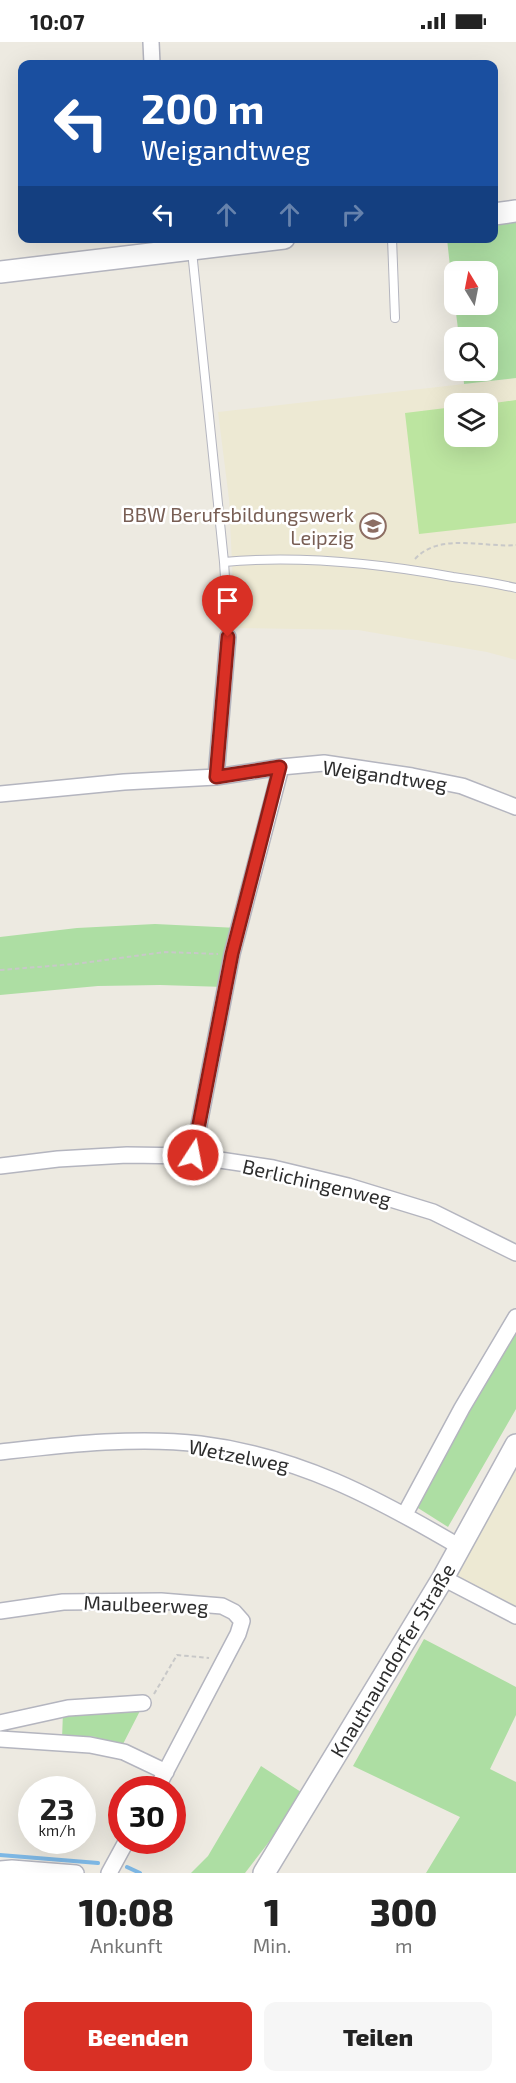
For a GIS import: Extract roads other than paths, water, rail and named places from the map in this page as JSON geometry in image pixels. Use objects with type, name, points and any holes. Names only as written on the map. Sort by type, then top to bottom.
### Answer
[{"type":"main road","points":[[498,213],[516,211]]},
{"type":"main road","points":[[0,272],[162,246],[191,249],[242,243]]},
{"type":"main road","name":"Knautnaundorfer Straße","points":[[264,1873],[443,1578],[516,1445]]},
{"type":"street","points":[[152,42],[152,60]]},
{"type":"street","points":[[216,777],[228,631]]},
{"type":"street","name":"Weigandtweg","points":[[0,794],[124,782],[216,777],[324,763],[462,786],[516,807]]},
{"type":"street","points":[[193,1155],[232,954],[280,767]]},
{"type":"street","name":"Berlichingenweg","points":[[0,1166],[58,1159],[128,1155],[193,1155],[273,1168],[348,1186],[433,1212],[516,1253]]},
{"type":"street","points":[[405,1514],[462,1408],[516,1317]]},
{"type":"street","name":"Wetzelweg","points":[[0,1452],[123,1441],[198,1443],[250,1453],[311,1471],[349,1486],[405,1514],[460,1547]]},
{"type":"street","points":[[443,1578],[516,1616]]},
{"type":"street","name":"Maulbeerweg","points":[[0,1611],[63,1602],[161,1601],[222,1606],[234,1612],[242,1620],[238,1635],[164,1776]]},
{"type":"street","points":[[0,1723],[68,1708],[143,1703]]},
{"type":"street","points":[[0,1739],[90,1745],[123,1752],[166,1772]]},
{"type":"street","points":[[109,1873],[119,1854]]},
{"type":"street","points":[[0,1869],[76,1873]]},
{"type":"lane","points":[[392,243],[395,318]]},
{"type":"lane","points":[[191,249],[224,562],[228,631]]},
{"type":"lane","points":[[224,562],[337,560],[407,568],[516,588]]},
{"type":"waterway","points":[[0,1855],[98,1863]]},
{"type":"waterway","points":[[127,1867],[140,1873]]},
{"type":"place","name":"BBW Berufsbildungswerk Leipzig","points":[[373,526]]}]
